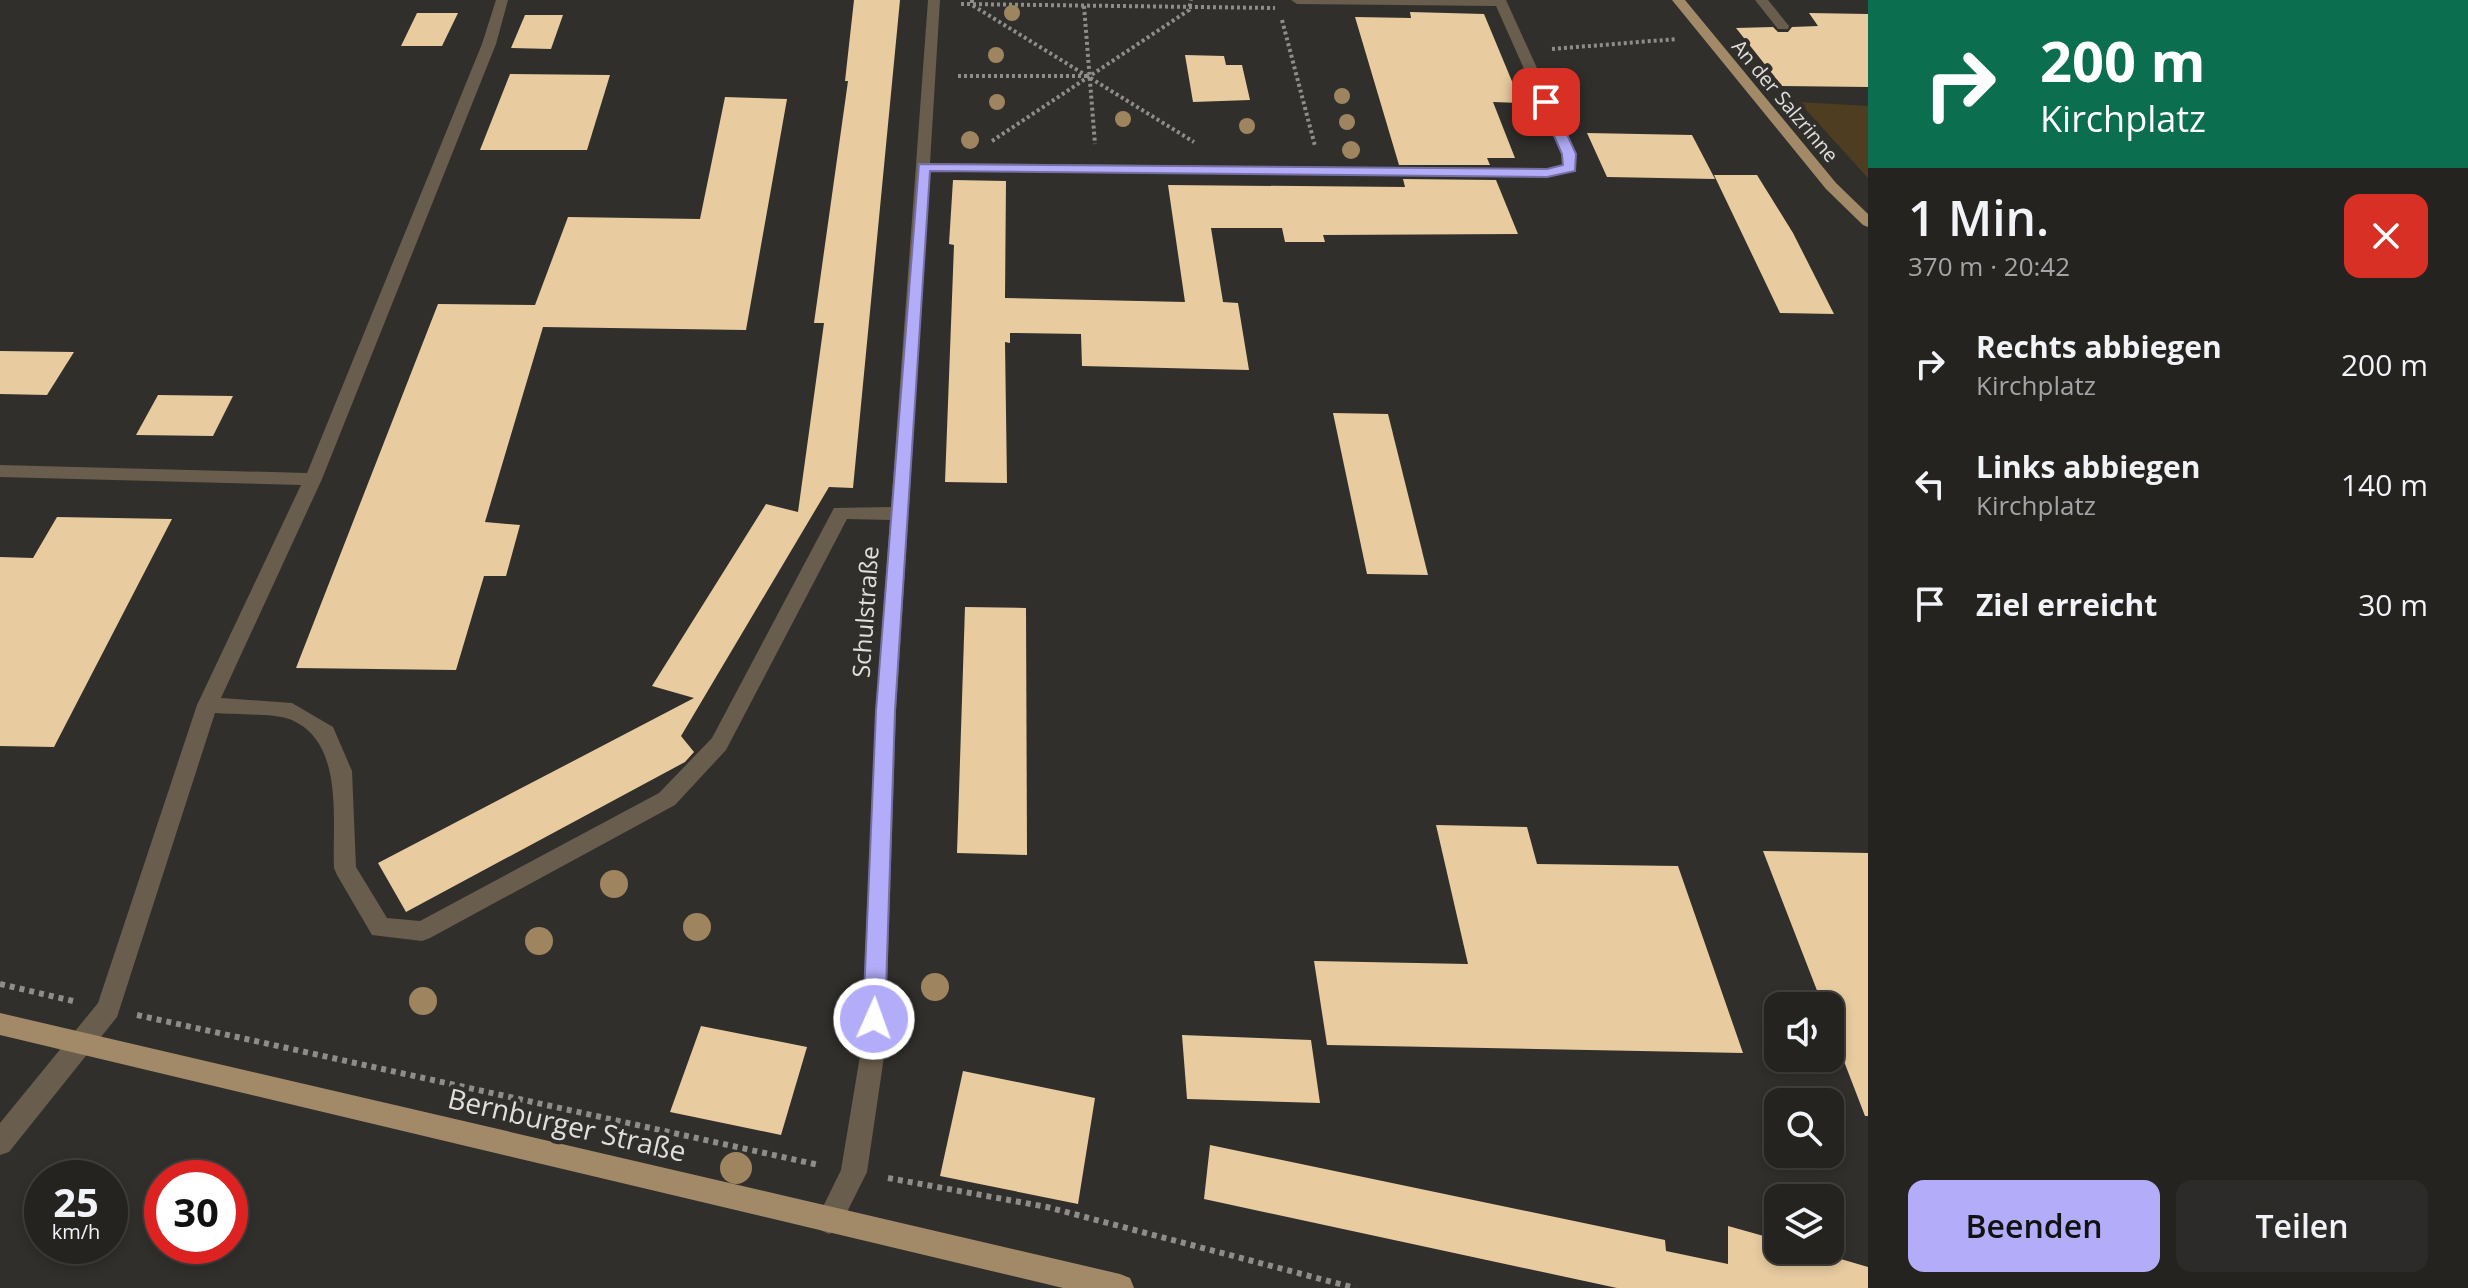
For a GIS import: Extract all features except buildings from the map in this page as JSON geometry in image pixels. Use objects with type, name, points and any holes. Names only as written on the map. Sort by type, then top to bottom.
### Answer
[{"type":"main road","name":"An der Salzrinne","points":[[1678,0],[1706,38],[1831,186],[1868,222]]},
{"type":"main road","name":"Bernburger Straße","points":[[0,1024],[1120,1288]]},
{"type":"street","points":[[0,1143],[108,1009],[207,705],[313,479],[489,44],[502,0]]},
{"type":"street","name":"Schulstraße","points":[[829,1221],[854,1172],[873,1050],[886,711],[934,0]]},
{"type":"street","points":[[924,167],[1547,173],[1570,168],[1569,154],[1500,1],[1297,0]]},
{"type":"street","points":[[1761,0],[1783,26]]},
{"type":"street","points":[[0,471],[313,479]]},
{"type":"street","points":[[207,705],[292,711],[326,733],[341,771],[345,868],[380,928],[422,931],[667,799],[719,744],[841,513],[898,514]]},
{"type":"path","points":[[969,167],[970,156],[1190,7],[1191,0]]},
{"type":"path","points":[[1277,0],[1321,170]]},
{"type":"path","points":[[972,2],[1194,142]]},
{"type":"path","points":[[955,4],[1279,8]]},
{"type":"path","points":[[1084,6],[1097,168]]},
{"type":"path","points":[[1523,50],[1706,38]]},
{"type":"path","points":[[929,76],[1089,76]]},
{"type":"path","points":[[1314,144],[1325,149]]},
{"type":"path","points":[[0,984],[854,1172],[1047,1207],[1355,1288]]},
{"type":"shaded area","points":[[1799,102],[1868,106],[1868,178]]},
{"type":"route","points":[[874,1019],[886,711],[924,167],[1547,173],[1570,168],[1569,154],[1546,102]]}]
